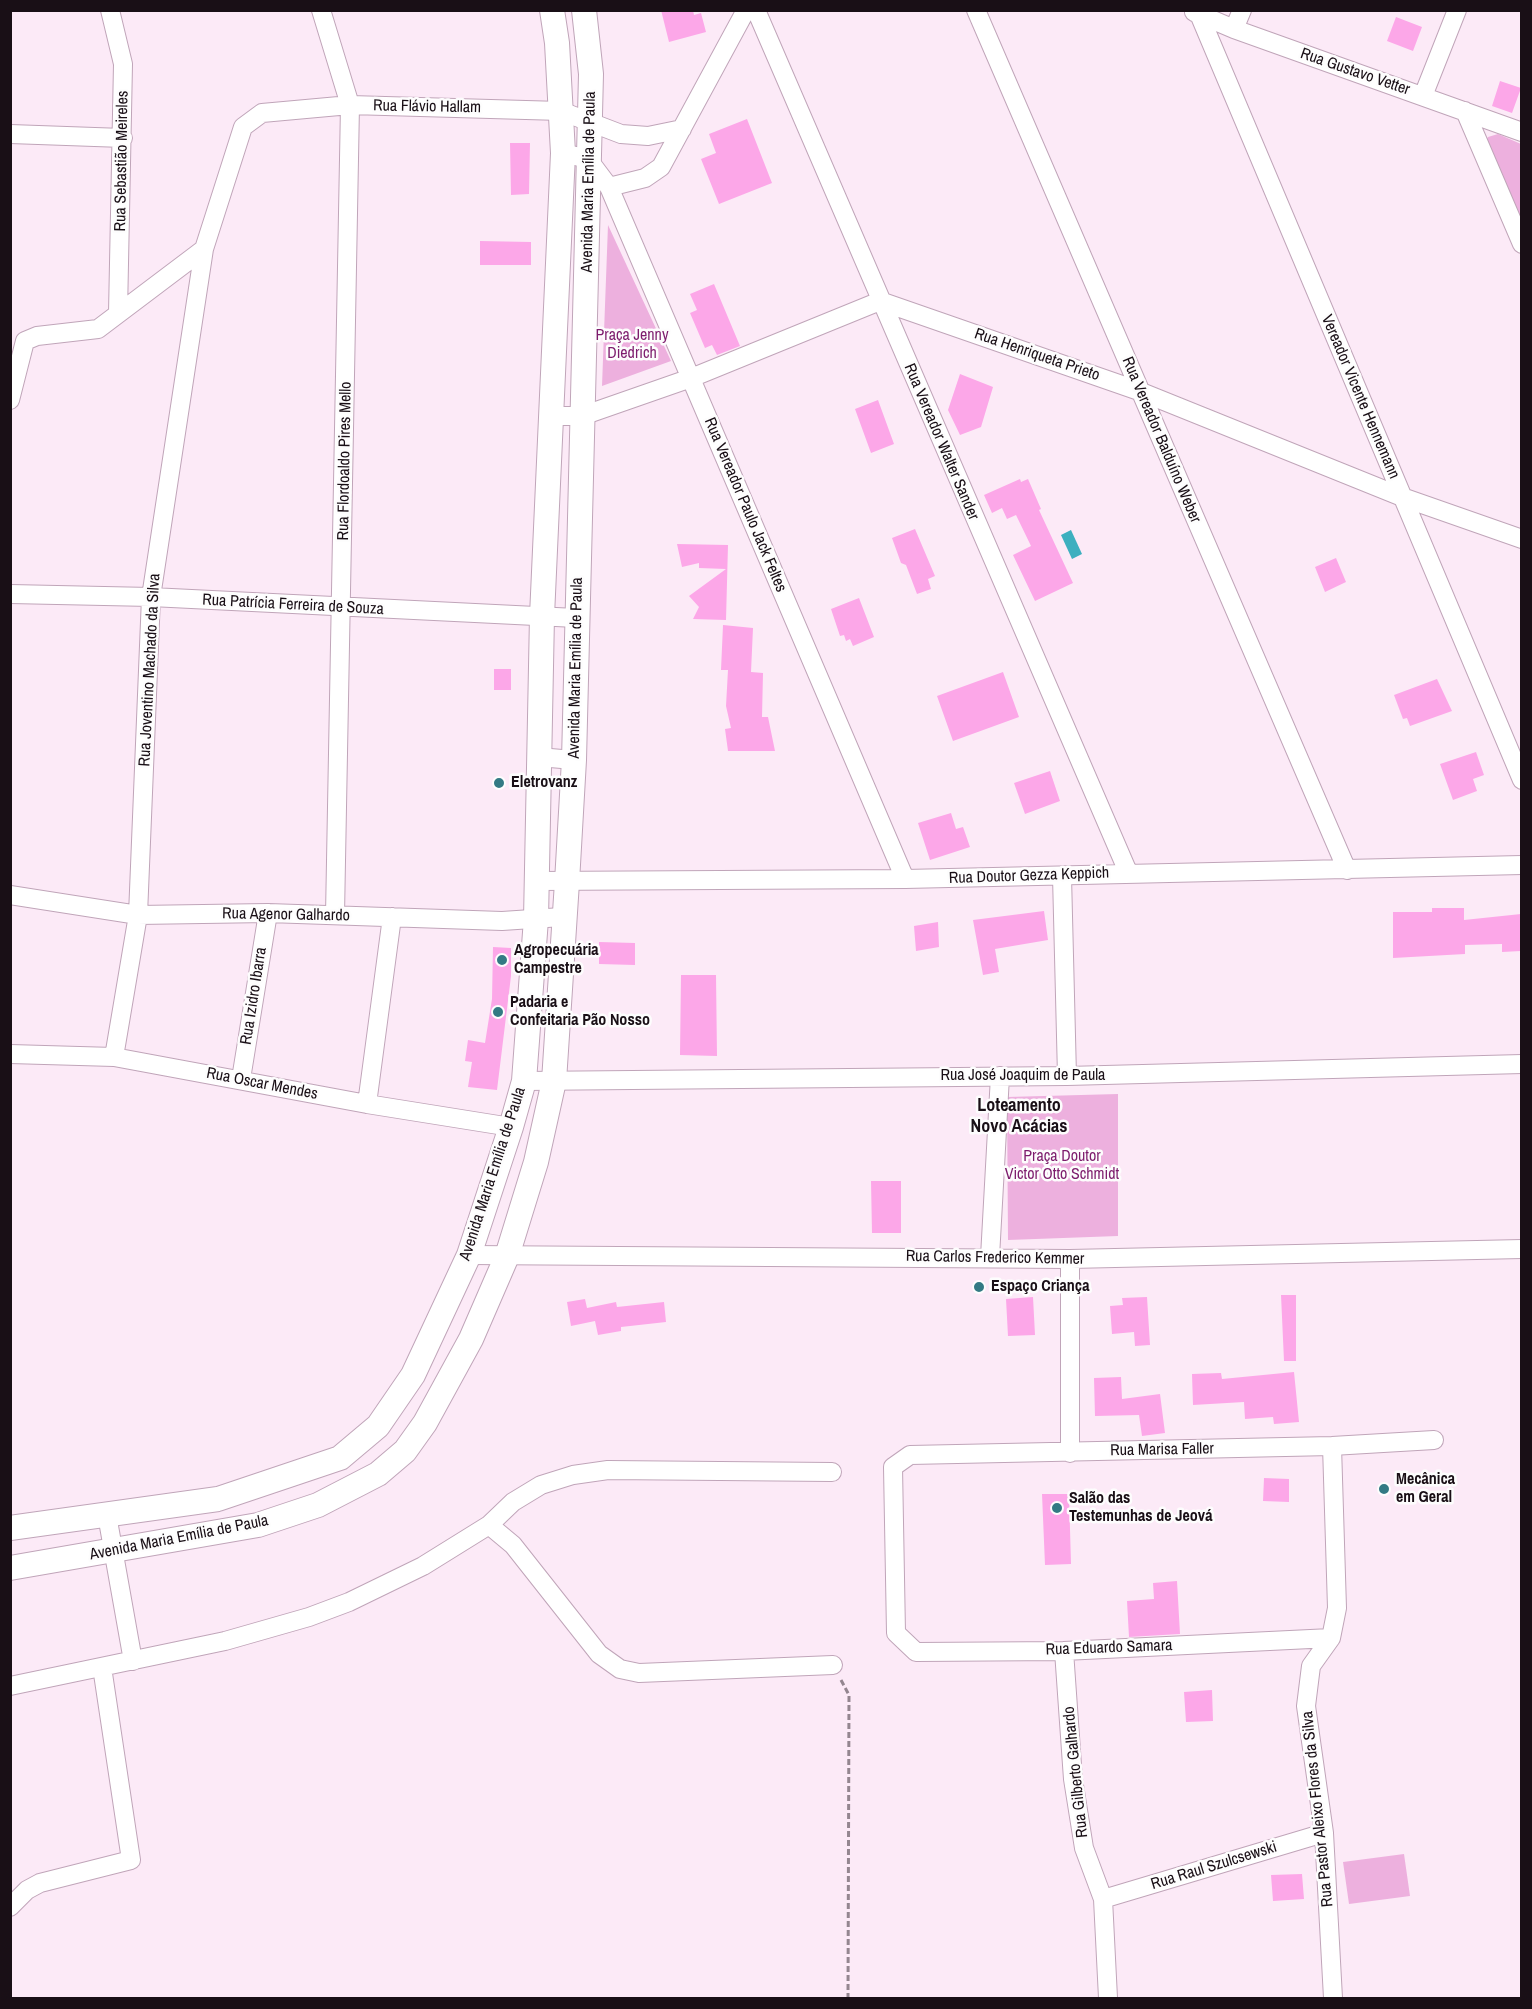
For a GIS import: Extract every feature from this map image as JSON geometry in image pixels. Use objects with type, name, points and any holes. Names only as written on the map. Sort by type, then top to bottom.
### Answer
[{"type":"main road","name":"Avenida Maria Emília de Paula","points":[[10,1528],[218,1499],[340,1458],[378,1426],[412,1375],[469,1255],[512,1128],[524,1081],[536,919],[538,757],[549,416],[563,153],[552,10]]},
{"type":"main road","name":"Avenida Maria Emília de Paula","points":[[10,1568],[113,1552],[258,1525],[318,1505],[378,1474],[405,1451],[425,1423],[471,1339],[507,1256],[536,1162],[554,1081],[562,917],[567,882],[574,760],[591,74],[584,10]]},
{"type":"street","name":"Rua Sebastião Meireles","points":[[110,10],[123,64],[118,313]]},
{"type":"street","name":"Rua Flordoaldo Pires Mello","points":[[321,10],[350,105],[343,608],[335,915]]},
{"type":"street","points":[[609,187],[645,178],[661,167],[746,10]]},
{"type":"street","name":"Rua Vereador Walter Sander","points":[[756,10],[1128,872]]},
{"type":"street","name":"Rua Vereador Balduíno Weber","points":[[976,10],[1347,870]]},
{"type":"street","points":[[1234,29],[1242,10]]},
{"type":"street","points":[[1423,96],[1457,10]]},
{"type":"street","name":"Rua Gustavo Vetter","points":[[1195,12],[1234,29],[1521,132]]},
{"type":"street","name":"Vereador Vicente Hennemann","points":[[1195,12],[1521,780]]},
{"type":"street","name":"Rua Flávio Hallam","points":[[262,113],[350,105],[561,111],[621,134],[633,136],[682,129]]},
{"type":"street","points":[[1465,111],[1521,244]]},
{"type":"street","name":"Rua Joventino Machado da Silva","points":[[114,1057],[138,915],[151,597],[204,249],[243,127],[262,113]]},
{"type":"street","points":[[10,134],[123,138]]},
{"type":"street","points":[[563,153],[588,159]]},
{"type":"street","name":"Rua Vereador Paulo Jack Feltes","points":[[588,159],[609,187],[905,879]]},
{"type":"street","points":[[11,397],[25,341],[37,336],[98,329],[204,249]]},
{"type":"street","points":[[549,416],[582,416],[691,378],[880,301]]},
{"type":"street","name":"Rua Henriqueta Prieto","points":[[880,301],[1139,390],[1402,498],[1521,538]]},
{"type":"street","name":"Rua Patrícia Ferreira de Souza","points":[[10,594],[151,597],[576,618]]},
{"type":"street","points":[[538,757],[574,760]]},
{"type":"street","name":"Rua Doutor Gezza Keppich","points":[[536,881],[905,879],[1062,876],[1128,872],[1347,870],[1521,865]]},
{"type":"street","points":[[1062,876],[1067,1076]]},
{"type":"street","name":"Rua Agenor Galhardo","points":[[10,894],[138,915],[335,915],[502,921],[562,917]]},
{"type":"street","name":"Rua Izidro Ibarra","points":[[241,1079],[268,914]]},
{"type":"street","points":[[367,1104],[392,917]]},
{"type":"street","name":"Rua Oscar Mendes","points":[[10,1054],[114,1057],[367,1104],[512,1128]]},
{"type":"street","name":"Rua José Joaquim de Paula","points":[[524,1081],[1067,1076],[1521,1064]]},
{"type":"street","points":[[990,1257],[1000,1076]]},
{"type":"street","name":"Rua Carlos Frederico Kemmer","points":[[469,1255],[1070,1259],[1521,1249]]},
{"type":"street","points":[[1070,1259],[1070,1453]]},
{"type":"street","name":"Rua Marisa Faller","points":[[896,1633],[893,1467],[910,1455],[1332,1446],[1434,1440]]},
{"type":"street","name":"Rua Pastor Aleixo Flores da Silva","points":[[1332,1446],[1337,1608],[1331,1638],[1311,1666],[1306,1706],[1324,1833],[1333,1998]]},
{"type":"street","points":[[10,1686],[225,1641],[319,1613],[389,1584],[489,1525],[513,1502],[541,1485],[573,1475],[608,1470],[832,1472]]},
{"type":"street","points":[[106,1515],[133,1661]]},
{"type":"street","points":[[489,1525],[513,1545],[599,1654],[620,1668],[639,1672],[833,1665]]},
{"type":"street","name":"Rua Eduardo Samara","points":[[896,1633],[916,1652],[1064,1650],[1331,1638]]},
{"type":"street","name":"Rua Gilberto Galhardo","points":[[1064,1650],[1073,1779],[1084,1848],[1104,1899],[1108,1998]]},
{"type":"street","points":[[10,1907],[27,1890],[40,1883],[131,1860],[102,1667]]},
{"type":"street","name":"Rua Raul Szulcsewski","points":[[1104,1899],[1324,1833]]},
{"type":"path","points":[[833,1665],[849,1695],[848,1998]]},
{"type":"green space","points":[[1498,134],[1521,144],[1521,229],[1484,143],[1488,137]]},
{"type":"green space","name":"Praça Jenny Diedrich","points":[[608,225],[671,361],[602,386]]},
{"type":"green space","name":"Praça Doutor Victor Otto Schmidt","points":[[1118,1094],[1118,1236],[1008,1240],[1007,1097]]},
{"type":"green space","points":[[1404,1854],[1410,1896],[1349,1904],[1343,1862]]},
{"type":"water","points":[[1071,530],[1082,554],[1072,559],[1061,535]]},
{"type":"building","points":[[661,10],[693,10],[694,15],[701,13],[706,32],[669,42]]},
{"type":"building","points":[[1396,17],[1422,27],[1413,51],[1387,41]]},
{"type":"building","points":[[1500,81],[1521,88],[1512,113],[1492,106]]},
{"type":"building","points":[[747,119],[772,183],[719,204],[701,159],[716,153],[709,134]]},
{"type":"building","points":[[510,143],[530,143],[529,194],[511,195]]},
{"type":"building","points":[[480,241],[531,242],[531,265],[480,265]]},
{"type":"building","points":[[714,284],[740,346],[717,355],[712,345],[705,348],[690,313],[697,310],[690,294]]},
{"type":"building","points":[[960,374],[993,387],[981,427],[960,435],[948,410]]},
{"type":"building","points":[[878,400],[894,444],[871,453],[855,409]]},
{"type":"building","points":[[1020,479],[1021,482],[1028,479],[1041,509],[1039,510],[1073,583],[1035,601],[1013,555],[1031,546],[1016,515],[1007,519],[1002,508],[992,513],[984,495]]},
{"type":"building","points":[[915,529],[935,576],[928,579],[931,589],[917,594],[906,565],[901,563],[892,538]]},
{"type":"building","points":[[677,544],[728,545],[726,620],[693,619],[699,607],[689,596],[726,569],[699,568],[699,563],[682,567]]},
{"type":"building","points":[[1336,558],[1346,582],[1325,592],[1315,567]]},
{"type":"building","points":[[859,598],[874,637],[853,646],[850,639],[846,641],[844,635],[840,636],[831,609]]},
{"type":"building","points":[[723,625],[753,628],[751,672],[763,673],[762,717],[768,717],[775,751],[728,751],[725,729],[731,728],[726,706],[728,670],[721,670]]},
{"type":"building","points":[[494,669],[511,669],[511,690],[494,690]]},
{"type":"building","points":[[1003,672],[1019,717],[953,741],[937,696]]},
{"type":"building","points":[[1437,679],[1452,711],[1410,726],[1407,718],[1403,719],[1394,695]]},
{"type":"building","points":[[1476,752],[1484,775],[1473,779],[1477,791],[1453,800],[1440,764]]},
{"type":"building","points":[[1050,771],[1060,801],[1025,814],[1014,783]]},
{"type":"building","points":[[951,813],[956,829],[963,827],[970,847],[930,860],[918,823]]},
{"type":"building","points":[[1432,908],[1464,908],[1464,920],[1521,914],[1521,951],[1502,952],[1502,944],[1465,945],[1465,954],[1393,958],[1393,912],[1432,912]]},
{"type":"building","points":[[1044,911],[1048,940],[995,949],[999,972],[983,975],[973,920]]},
{"type":"building","points":[[938,922],[939,947],[916,951],[914,926]]},
{"type":"building","points":[[599,942],[635,943],[635,965],[599,964]]},
{"type":"building","points":[[493,947],[511,948],[511,976],[497,1090],[468,1087],[472,1062],[465,1061],[468,1040],[485,1043],[492,999]]},
{"type":"building","points":[[681,975],[716,975],[717,1056],[680,1055]]},
{"type":"building","points":[[871,1181],[901,1181],[901,1233],[872,1233]]},
{"type":"building","points":[[1281,1295],[1296,1295],[1296,1361],[1284,1361]]},
{"type":"building","points":[[1033,1297],[1035,1335],[1008,1336],[1006,1299]]},
{"type":"building","points":[[1147,1297],[1150,1345],[1135,1346],[1134,1332],[1112,1334],[1110,1306],[1123,1305],[1122,1298]]},
{"type":"building","points":[[585,1299],[587,1308],[616,1302],[617,1307],[664,1302],[666,1322],[621,1327],[621,1331],[598,1335],[595,1321],[571,1326],[567,1302]]},
{"type":"building","points":[[1294,1372],[1299,1422],[1274,1424],[1273,1417],[1245,1419],[1244,1402],[1193,1405],[1192,1374],[1221,1373],[1222,1379]]},
{"type":"building","points":[[1121,1377],[1122,1399],[1160,1394],[1165,1433],[1142,1436],[1139,1415],[1095,1416],[1094,1378]]},
{"type":"building","points":[[1264,1478],[1289,1479],[1289,1502],[1263,1501]]},
{"type":"building","points":[[1042,1494],[1069,1494],[1071,1564],[1045,1565]]},
{"type":"building","points":[[1177,1581],[1180,1634],[1129,1637],[1127,1601],[1154,1599],[1153,1583]]},
{"type":"building","points":[[1212,1690],[1213,1721],[1186,1722],[1184,1692]]},
{"type":"building","points":[[1302,1874],[1304,1899],[1273,1901],[1271,1875]]},
{"type":"place","name":"Eletrovanz","points":[[499,783]]},
{"type":"place","name":"Agropecuária Campestre","points":[[502,960]]},
{"type":"place","name":"Padaria e Confeitaria Pão Nosso","points":[[498,1012]]},
{"type":"place","name":"Espaço Criança","points":[[979,1287]]},
{"type":"place","name":"Mecânica em Geral","points":[[1384,1489]]},
{"type":"place","name":"Salão das Testemunhas de Jeová","points":[[1057,1508]]},
{"type":"district","name":"Loteamento Novo Acácias","points":[[1019,1116]]}]
